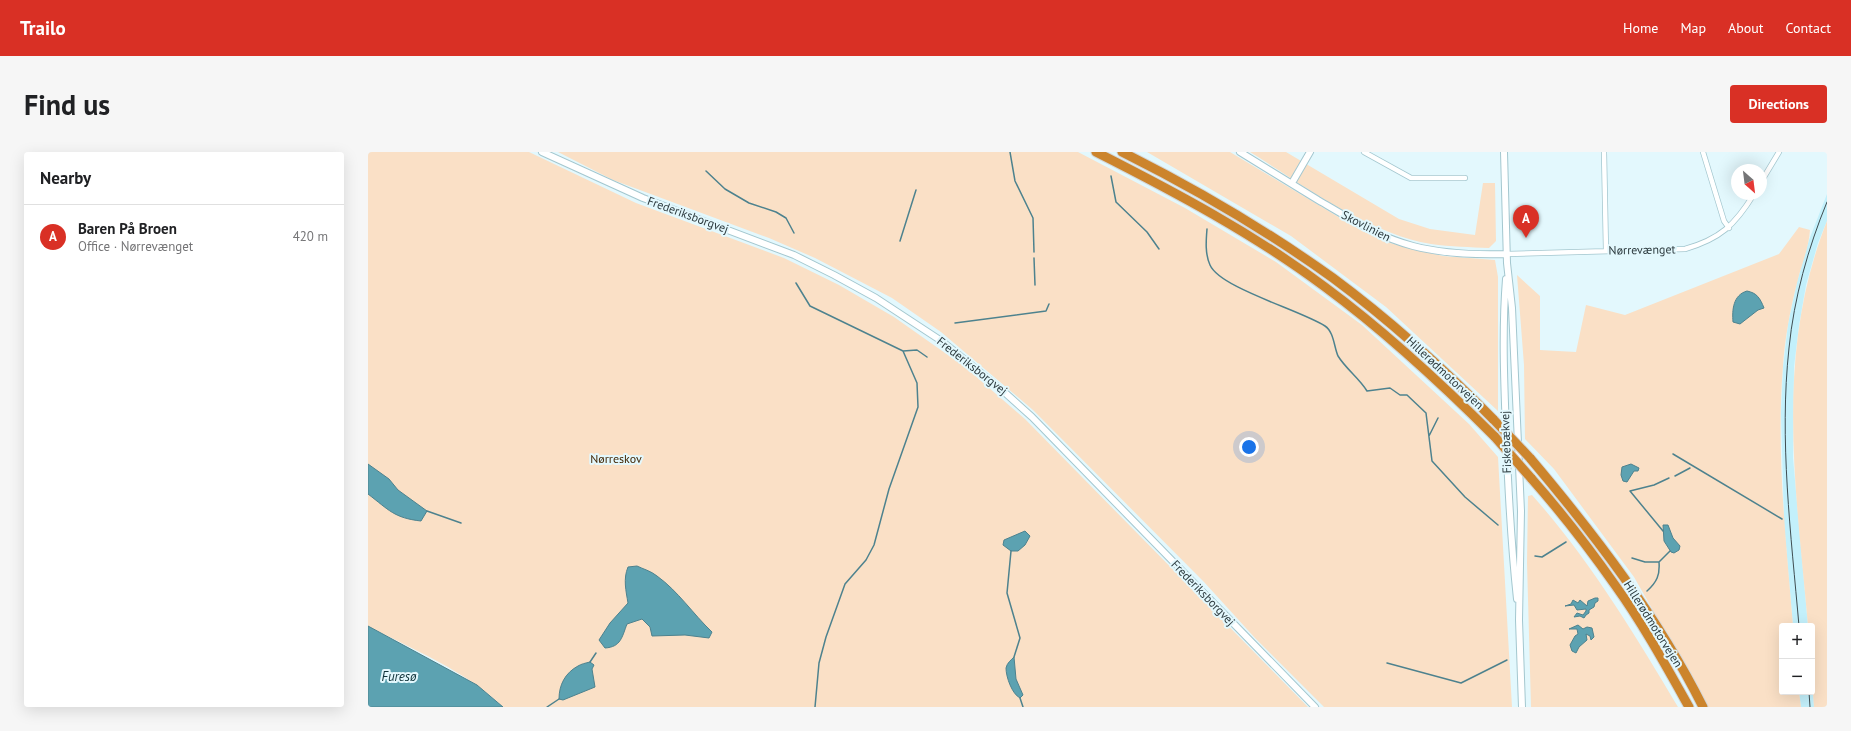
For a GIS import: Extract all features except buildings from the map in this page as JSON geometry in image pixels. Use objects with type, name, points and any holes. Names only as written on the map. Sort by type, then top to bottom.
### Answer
[{"type":"highway","name":"Hillerødmotorvejen","points":[[1096,152],[1206,209],[1281,256],[1325,287],[1401,348],[1444,386],[1495,437],[1572,527],[1615,585],[1641,624],[1689,707]]},
{"type":"highway","name":"Hillerødmotorvejen","points":[[1122,152],[1239,215],[1333,278],[1410,340],[1451,377],[1530,458],[1582,521],[1651,618],[1703,707]]},
{"type":"street","name":"Frederiksborgvej","points":[[542,152],[643,198],[794,255],[876,298],[943,342],[1002,390],[1026,412],[1315,707]]},
{"type":"street","name":"Skovlinien","points":[[1240,152],[1356,222],[1399,242],[1441,252],[1466,254],[1507,254]]},
{"type":"street","points":[[1292,183],[1310,152]]},
{"type":"street","points":[[1364,152],[1412,178],[1465,178]]},
{"type":"street","name":"Fiskebækvej","points":[[1504,152],[1507,254],[1512,308],[1521,511],[1519,620],[1522,707]]},
{"type":"street","points":[[1604,152],[1606,251]]},
{"type":"street","points":[[1703,152],[1724,220],[1729,228]]},
{"type":"street","points":[[1767,172],[1779,152]]},
{"type":"street","name":"Nørrevænget","points":[[1507,254],[1685,249],[1707,242],[1729,228],[1741,215],[1750,200]]},
{"type":"street","name":"Fiskebækvej","points":[[1508,263],[1504,303],[1504,393],[1510,526],[1519,620]]},
{"type":"shaded area","points":[[1827,194],[1827,221],[1818,243],[1806,285],[1794,367],[1793,458],[1808,623],[1793,623],[1784,523],[1781,413],[1783,367],[1788,324],[1797,282],[1809,240]]},
{"type":"shaded area","points":[[1799,695],[1813,695],[1814,707],[1801,707]]},
{"type":"green space","name":"Nørreskov","points":[[368,152],[529,152],[636,203],[784,258],[839,285],[894,317],[965,367],[1025,419],[1308,707],[503,707],[488,694],[456,672],[368,626]]},
{"type":"green space","points":[[558,152],[1078,152],[1185,208],[1276,262],[1362,325],[1469,424],[1498,457],[1512,707],[1324,707],[1255,638],[1204,582],[1033,410],[941,332],[892,298],[815,258],[769,238],[613,180]]},
{"type":"green space","points":[[1147,152],[1230,152],[1362,231],[1390,243],[1443,256],[1495,260],[1498,277],[1498,411],[1386,307],[1291,236]]},
{"type":"green space","points":[[1250,152],[1286,152],[1399,219],[1430,229],[1475,235],[1483,183],[1495,183],[1496,241],[1489,248],[1446,246],[1407,238],[1383,230],[1337,207]]},
{"type":"green space","points":[[1827,221],[1827,707],[1814,707],[1815,623],[1808,623],[1798,523],[1793,422],[1795,371],[1800,321],[1810,271]]},
{"type":"green space","points":[[1799,227],[1810,230],[1792,303],[1786,335],[1781,398],[1781,463],[1793,623],[1779,623],[1779,695],[1799,695],[1801,707],[1708,707],[1634,577],[1554,469],[1525,439],[1524,365],[1517,275],[1540,296],[1540,350],[1576,352],[1586,305],[1625,315],[1779,254]]},
{"type":"green space","points":[[1532,495],[1573,545],[1610,597],[1678,707],[1531,707],[1527,563],[1528,496]]},
{"type":"water","points":[[1747,291],[1758,296],[1764,308],[1758,310],[1740,324],[1733,322],[1733,308],[1736,299],[1742,293]]},
{"type":"water","points":[[368,464],[389,479],[398,490],[427,511],[421,521],[404,518],[392,512],[368,494]]},
{"type":"water","points":[[1631,464],[1639,468],[1638,471],[1634,471],[1627,482],[1623,481],[1621,475],[1622,467]]},
{"type":"water","points":[[1663,525],[1668,525],[1673,538],[1680,546],[1679,550],[1674,553],[1671,552],[1664,541]]},
{"type":"water","points":[[1025,531],[1030,536],[1025,545],[1018,551],[1011,551],[1003,545],[1004,540]]},
{"type":"water","points":[[637,566],[655,574],[679,596],[712,632],[709,638],[685,635],[652,636],[650,627],[642,619],[627,624],[618,643],[614,646],[605,648],[599,640],[610,623],[628,603],[625,585],[626,572],[628,567]]},
{"type":"water","points":[[1598,598],[1598,601],[1595,603],[1594,607],[1589,610],[1589,613],[1584,618],[1580,616],[1574,617],[1577,613],[1583,615],[1586,609],[1577,610],[1574,605],[1565,606],[1571,604],[1573,600],[1578,603],[1580,600],[1587,606],[1588,601]]},
{"type":"water","points":[[1578,625],[1583,629],[1587,627],[1592,628],[1594,637],[1591,640],[1590,636],[1586,634],[1587,640],[1579,647],[1576,653],[1572,651],[1570,645],[1575,636],[1578,634],[1577,629],[1569,629]]},
{"type":"water","name":"Furesø","points":[[368,626],[477,685],[503,707],[368,707]]},
{"type":"water","points":[[1014,657],[1016,679],[1023,695],[1020,698],[1014,693],[1006,672],[1007,665]]},
{"type":"water","points":[[590,662],[594,665],[592,669],[595,687],[563,700],[559,699],[560,689],[566,676],[578,666]]},
{"type":"waterway","points":[[1010,152],[1015,181],[1033,218],[1034,252]]},
{"type":"waterway","points":[[706,171],[725,189],[749,203],[776,212],[786,218],[794,233]]},
{"type":"waterway","points":[[1111,176],[1116,202],[1147,232],[1159,249]]},
{"type":"waterway","points":[[900,241],[916,190]]},
{"type":"waterway","points":[[1207,229],[1207,256],[1210,265],[1217,274],[1244,290],[1325,326],[1332,336],[1338,356],[1367,391],[1390,388],[1400,395],[1407,395],[1426,413],[1432,461],[1465,497],[1498,525]]},
{"type":"waterway","points":[[1034,258],[1035,285]]},
{"type":"waterway","points":[[796,283],[810,306],[903,351]]},
{"type":"waterway","points":[[955,323],[1046,311],[1049,304]]},
{"type":"waterway","points":[[815,707],[819,663],[826,637],[845,584],[866,560],[874,545],[889,489],[918,407],[917,383],[903,351],[917,350],[927,357]]},
{"type":"waterway","points":[[1429,436],[1438,418]]},
{"type":"waterway","points":[[1673,454],[1782,519]]},
{"type":"waterway","points":[[1675,476],[1690,468]]},
{"type":"waterway","points":[[1663,531],[1630,491],[1654,485],[1669,478]]},
{"type":"waterway","points":[[427,511],[461,523]]},
{"type":"waterway","points":[[1535,556],[1542,557],[1566,542]]},
{"type":"waterway","points":[[1011,551],[1007,593],[1020,638],[1014,657]]},
{"type":"waterway","points":[[1632,558],[1645,562],[1659,562],[1670,551]]},
{"type":"waterway","points":[[1647,591],[1657,578],[1659,562]]},
{"type":"waterway","points":[[590,662],[596,653]]},
{"type":"waterway","points":[[1387,663],[1461,683],[1507,660]]},
{"type":"waterway","points":[[1020,698],[1023,707]]},
{"type":"waterway","points":[[547,707],[559,699]]},
{"type":"tram line","points":[[1799,623],[1787,487],[1785,417],[1786,383],[1791,329],[1798,292],[1808,255],[1827,202]]},
{"type":"tram line","points":[[1809,695],[1810,707]]},
{"type":"place","name":"Baren På Broen","points":[[1526,238]]}]
